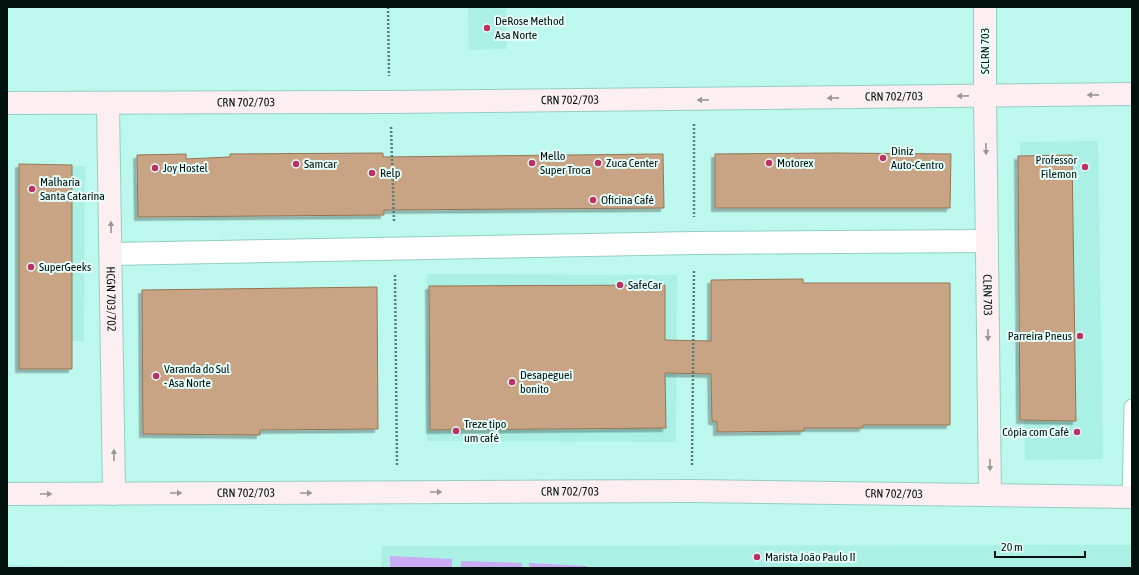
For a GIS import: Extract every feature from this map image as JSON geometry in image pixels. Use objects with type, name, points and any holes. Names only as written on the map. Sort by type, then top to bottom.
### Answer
[{"type":"street","name":"SCLRN 703","points":[[985,7],[985,96]]},
{"type":"street","name":"CRN 702/703","points":[[7,104],[694,100],[1132,94]]},
{"type":"street","name":"CLRN 703","points":[[985,96],[990,494]]},
{"type":"street","name":"HCGN 703/702","points":[[108,104],[114,494]]},
{"type":"street","points":[[111,254],[694,243],[987,241]]},
{"type":"street","name":"CRN 702/703","points":[[7,494],[692,491],[1131,497]]},
{"type":"lane","points":[[1131,497],[1132,407]]},
{"type":"path","points":[[388,7],[395,248],[397,492]]},
{"type":"path","points":[[692,491],[694,100]]},
{"type":"shaded area","name":"DeRose Method Asa Norte","points":[[468,7],[506,7],[507,49],[469,50]]},
{"type":"shaded area","points":[[1098,141],[1103,459],[1025,460],[1020,142]]},
{"type":"shaded area","points":[[22,165],[85,166],[84,341],[21,341]]},
{"type":"shaded area","points":[[427,274],[677,275],[676,442],[427,441]]},
{"type":"shaded area","name":"Marista João Paulo II","points":[[1132,545],[1132,568],[381,568],[382,546]]},
{"type":"shaded area","points":[[390,556],[452,559],[452,568],[390,568]]},
{"type":"shaded area","points":[[461,561],[522,563],[521,568],[461,568]]},
{"type":"shaded area","points":[[529,563],[587,566],[587,568],[529,568]]},
{"type":"shaded area","points":[[7,565],[114,568],[7,568]]},
{"type":"building","points":[[383,153],[383,157],[663,154],[664,208],[384,210],[384,215],[138,217],[137,155],[186,154],[186,159],[230,157],[230,154]]},
{"type":"building","points":[[715,154],[951,154],[950,208],[715,208]]},
{"type":"building","points":[[1072,155],[1076,421],[1020,420],[1018,156]]},
{"type":"building","points":[[19,164],[72,165],[72,369],[19,369]]},
{"type":"building","points":[[803,279],[803,283],[950,283],[950,425],[863,425],[863,428],[804,428],[804,431],[717,432],[717,422],[712,421],[711,374],[665,373],[666,428],[430,430],[429,286],[665,285],[665,340],[711,341],[711,280]]},
{"type":"building","points":[[377,287],[378,429],[260,430],[260,435],[143,434],[142,290]]},
{"type":"place","name":"DeRose Method Asa Norte","points":[[487,28]]},
{"type":"place","name":"Diniz Auto-Centro","points":[[883,158]]},
{"type":"place","name":"Mello Super Troca","points":[[532,163]]},
{"type":"place","name":"Zuca Center","points":[[598,163]]},
{"type":"place","name":"Motorex","points":[[769,163]]},
{"type":"place","name":"Samcar","points":[[296,164]]},
{"type":"place","name":"Professor Filemon","points":[[1085,167]]},
{"type":"place","name":"Joy Hostel","points":[[155,168]]},
{"type":"place","name":"Relp","points":[[372,173]]},
{"type":"place","name":"Malharia Santa Catarina","points":[[32,189]]},
{"type":"place","name":"Oficina Café","points":[[593,200]]},
{"type":"place","name":"SuperGeeks","points":[[31,267]]},
{"type":"place","name":"SafeCar","points":[[620,285]]},
{"type":"place","name":"Parreira Pneus","points":[[1080,336]]},
{"type":"place","name":"Varanda do Sul - Asa Norte","points":[[156,376]]},
{"type":"place","name":"Desapeguei bonito","points":[[512,382]]},
{"type":"place","name":"Treze tipo um café","points":[[456,431]]},
{"type":"place","name":"Cópia com Café","points":[[1077,432]]},
{"type":"place","name":"Marista João Paulo II","points":[[757,557]]}]
